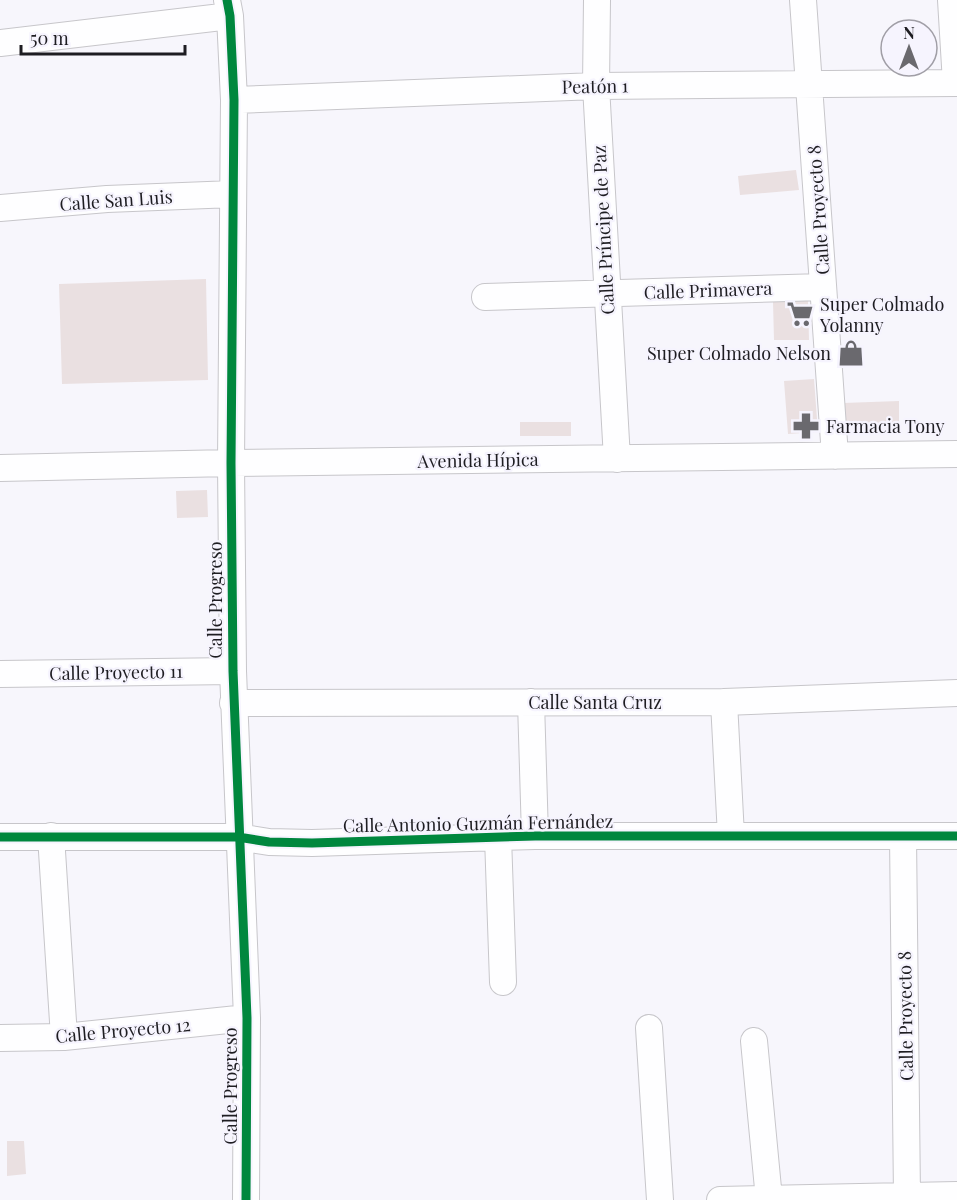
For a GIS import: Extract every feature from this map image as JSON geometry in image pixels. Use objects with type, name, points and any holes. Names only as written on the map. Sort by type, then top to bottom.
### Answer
[{"type":"street","name":"Calle Príncipe de Paz","points":[[597,0],[596,86],[617,459]]},
{"type":"street","name":"Calle Proyecto 8","points":[[804,0],[835,456]]},
{"type":"street","points":[[951,0],[956,83]]},
{"type":"street","points":[[0,43],[228,8]]},
{"type":"street","name":"Calle Progreso","points":[[228,8],[234,100],[232,671],[247,1018],[246,1200]]},
{"type":"street","name":"Peatón 1","points":[[234,100],[596,86],[956,83]]},
{"type":"street","name":"Calle San Luis","points":[[0,208],[107,199],[232,194]]},
{"type":"street","name":"Calle Primavera","points":[[485,297],[823,287]]},
{"type":"street","name":"Avenida Hípica","points":[[0,468],[231,462],[957,454]]},
{"type":"street","name":"Calle Proyecto 11","points":[[0,674],[232,671]]},
{"type":"street","name":"Calle Santa Cruz","points":[[233,703],[724,702],[957,693]]},
{"type":"street","points":[[531,702],[535,836]]},
{"type":"street","points":[[724,702],[731,836]]},
{"type":"street","points":[[51,836],[64,1036]]},
{"type":"street","name":"Calle Antonio Guzmán Fernández","points":[[0,837],[238,837],[269,842],[312,843],[535,836],[957,836]]},
{"type":"street","name":"Calle Proyecto 8","points":[[903,836],[907,1197]]},
{"type":"street","points":[[498,837],[503,982]]},
{"type":"street","name":"Calle Proyecto 12","points":[[0,1038],[64,1036],[247,1018]]},
{"type":"street","points":[[649,1028],[660,1200]]},
{"type":"street","points":[[754,1041],[769,1199]]},
{"type":"street","points":[[720,1200],[957,1196]]},
{"type":"building","points":[[796,170],[799,190],[740,195],[738,176]]},
{"type":"building","points":[[206,279],[208,380],[62,384],[59,284]]},
{"type":"building","points":[[808,301],[809,340],[774,340],[773,302]]},
{"type":"building","points":[[814,379],[818,432],[788,434],[784,381]]},
{"type":"building","points":[[899,401],[899,425],[843,427],[843,403]]},
{"type":"building","points":[[520,422],[571,422],[571,436],[520,436]]},
{"type":"building","points":[[207,490],[208,517],[177,518],[176,491]]},
{"type":"building","points":[[7,1141],[24,1141],[26,1174],[7,1176]]},
{"type":"cycle path","points":[[227,0],[230,16],[234,100],[231,463],[233,671],[247,1018],[246,1200]]},
{"type":"cycle path","points":[[0,837],[238,837],[269,842],[312,843],[535,836],[957,836]]},
{"type":"place","name":"Super Colmado Yolanny","points":[[800,314]]},
{"type":"place","name":"Super Colmado Nelson","points":[[851,353]]},
{"type":"place","name":"Farmacia Tony","points":[[806,426]]}]
